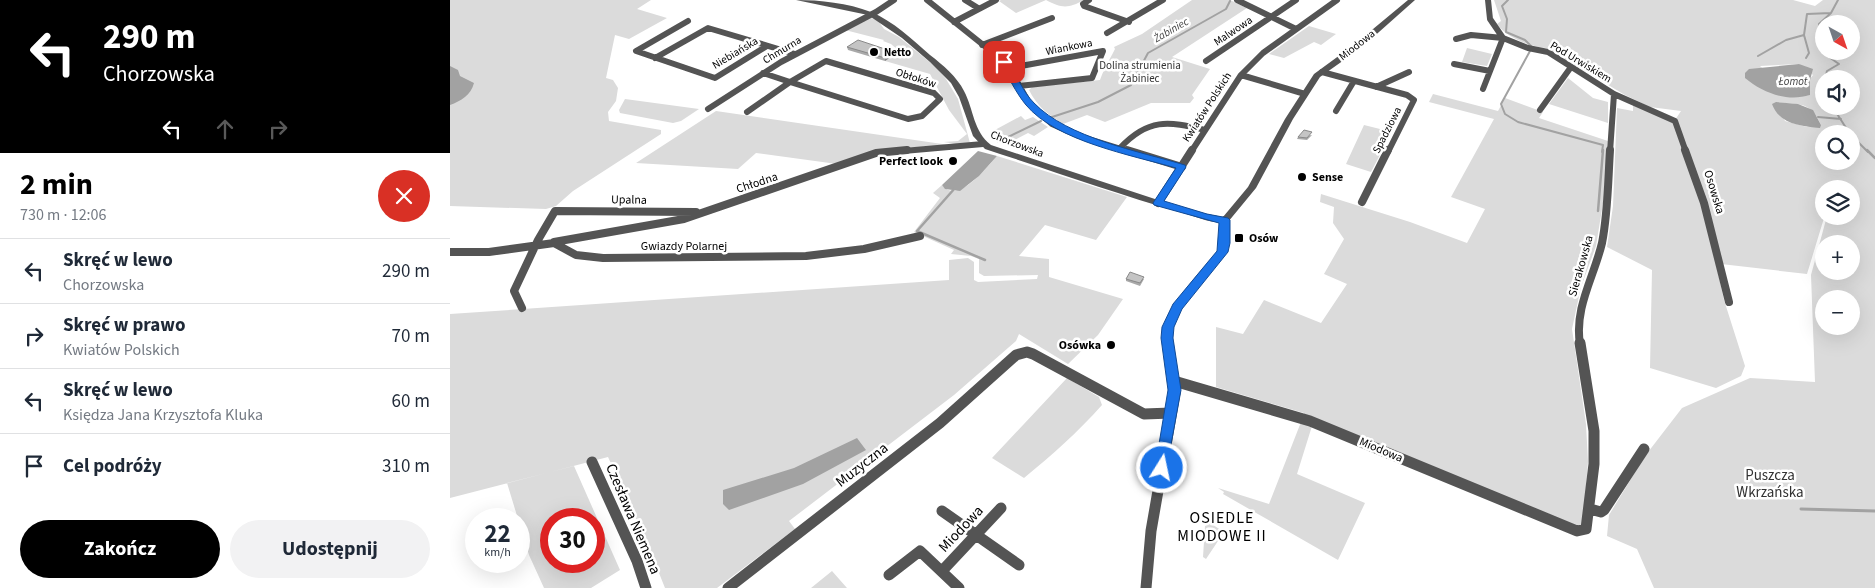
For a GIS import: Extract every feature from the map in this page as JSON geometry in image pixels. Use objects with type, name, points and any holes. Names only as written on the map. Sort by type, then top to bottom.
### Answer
[{"type":"street","name":"Chorzowska","points":[[799,0],[869,14],[890,26],[952,79],[962,94],[974,131],[983,144],[1006,154],[1158,203],[1207,218],[1225,220]]},
{"type":"street","points":[[869,14],[892,0]]},
{"type":"street","points":[[927,0],[1010,68],[1032,108],[1052,124],[1073,134],[1182,167]]},
{"type":"street","points":[[965,0],[978,8]]},
{"type":"street","points":[[954,22],[996,0]]},
{"type":"street","points":[[1090,0],[1083,5],[1129,22]]},
{"type":"street","points":[[1107,33],[1129,22],[1163,0]]},
{"type":"street","points":[[1237,0],[1296,29]]},
{"type":"street","name":"Malwowa","points":[[1206,61],[1296,0]]},
{"type":"street","name":"Kwiatów Polskich","points":[[1158,203],[1241,75],[1258,58],[1337,0]]},
{"type":"street","name":"Miodowa","points":[[1225,220],[1252,188],[1305,94],[1322,72],[1358,46],[1412,0]]},
{"type":"street","points":[[1483,89],[1503,38],[1490,19],[1488,0]]},
{"type":"street","name":"Chmurna","points":[[708,109],[795,54],[869,14]]},
{"type":"street","points":[[982,45],[1052,18]]},
{"type":"street","name":"Niebiańska","points":[[688,21],[636,51],[715,78],[768,46]]},
{"type":"street","name":"Niebiańska","points":[[655,58],[708,28],[795,54]]},
{"type":"street","name":"Pod Urwiskiem","points":[[1456,39],[1471,35],[1503,38],[1548,52],[1614,94],[1647,108]]},
{"type":"street","name":"Wiankowa","points":[[1010,68],[1107,50],[1092,78],[1019,86]]},
{"type":"street","name":"Obłoków","points":[[747,112],[791,82],[819,63],[826,61],[934,93],[940,99],[922,116],[910,119],[791,82],[763,73]]},
{"type":"street","points":[[1454,64],[1490,72]]},
{"type":"street","points":[[1540,110],[1571,67]]},
{"type":"street","name":"Spadziowa","points":[[1322,72],[1407,95],[1414,100],[1362,202]]},
{"type":"street","points":[[1376,87],[1410,72]]},
{"type":"street","points":[[1241,75],[1305,94]]},
{"type":"street","points":[[1336,111],[1354,81]]},
{"type":"street","name":"Sierakowska","points":[[1583,530],[1588,527],[1594,464],[1594,432],[1578,331],[1586,287],[1601,246],[1605,226],[1614,94]]},
{"type":"street","name":"Osowska","points":[[1647,108],[1675,121],[1680,131],[1704,203],[1729,302]]},
{"type":"street","points":[[1120,148],[1133,134],[1160,122],[1171,122],[1206,130]]},
{"type":"street","name":"Chłodna","points":[[537,244],[642,228],[704,212],[876,153],[983,144]]},
{"type":"street","name":"Upalna","points":[[537,244],[542,229],[554,211],[704,212]]},
{"type":"street","points":[[1146,588],[1152,525],[1171,413],[1174,381],[1167,338],[1169,323],[1177,307],[1222,252],[1225,243],[1225,220]]},
{"type":"street","name":"Gwiazdy Polarnej","points":[[450,252],[489,252],[537,244],[561,244],[571,253],[593,256],[654,259],[751,258],[835,254],[900,242],[920,236]]},
{"type":"street","points":[[522,308],[514,291],[537,244]]},
{"type":"street","points":[[1010,360],[1020,354],[1033,354],[1144,414],[1171,413]]},
{"type":"street","name":"Muzyczna","points":[[728,588],[940,424],[1010,360]]},
{"type":"street","name":"Miodowa","points":[[1174,381],[1310,421],[1577,531],[1583,530]]},
{"type":"street","points":[[1590,509],[1601,512],[1604,510],[1644,449]]},
{"type":"street","name":"Czesława Niemena","points":[[592,462],[637,561],[646,588]]},
{"type":"street","name":"Miodowa","points":[[942,571],[1001,508]]},
{"type":"street","points":[[942,511],[1019,565]]},
{"type":"street","name":"Miodowa","points":[[889,575],[920,551],[959,588]]},
{"type":"green space","points":[[450,0],[651,0],[637,9],[667,18],[629,39],[615,35],[606,78],[613,80],[618,88],[616,101],[608,112],[609,121],[661,130],[661,134],[573,191],[556,206],[546,209],[450,206]]},
{"type":"green space","points":[[1046,0],[1016,13],[999,1]]},
{"type":"green space","points":[[1046,0],[1084,0],[1065,6],[1056,5]]},
{"type":"green space","name":"Dolina strumienia Żabiniec","points":[[1192,0],[1230,0],[1247,8],[1172,57],[1210,69],[1192,95],[1194,98],[1190,103],[1151,103],[1105,122],[1087,115],[1063,124],[1043,110],[1032,96],[1029,90],[1032,87],[1100,80],[1115,49],[1114,47],[1142,34]]},
{"type":"green space","name":"Puszcza Wkrzańska","points":[[1494,0],[1793,0],[1815,6],[1823,0],[1875,0],[1875,588],[1654,588],[1637,549],[1607,536],[1609,515],[1645,456],[1682,408],[1750,378],[1815,382],[1811,275],[1815,260],[1815,280],[1860,280],[1860,235],[1822,235],[1825,225],[1860,225],[1860,180],[1815,180],[1815,225],[1822,225],[1819,235],[1815,235],[1815,248],[1807,274],[1721,264],[1675,120],[1681,111],[1650,107],[1625,95],[1546,48],[1512,37],[1497,24],[1501,21]],"holes":[[[1799,64],[1813,75],[1809,80],[1810,95],[1794,97],[1760,66]],[[1815,70],[1860,70],[1860,115],[1815,115],[1821,125],[1860,125],[1860,170],[1815,170],[1815,126],[1807,127],[1785,121],[1776,102],[1798,104],[1809,108],[1815,114]]]},
{"type":"green space","points":[[870,18],[877,19],[884,29],[899,37],[937,68],[946,79],[958,99],[970,143],[962,145],[944,142],[958,141],[967,134],[949,110],[930,74],[885,61],[899,51],[884,40],[845,30]]},
{"type":"green space","points":[[1309,26],[1336,34],[1321,45],[1314,42],[1284,58],[1269,54]]},
{"type":"green space","points":[[1467,48],[1492,54],[1487,66],[1462,62]]},
{"type":"green space","points":[[1568,78],[1593,98],[1608,102],[1608,123],[1549,104]]},
{"type":"green space","points":[[1433,94],[1498,111],[1505,98],[1543,112],[1539,118],[1608,141],[1604,197],[1596,246],[1581,287],[1572,329],[1586,424],[1588,462],[1583,525],[1577,528],[1304,415],[1304,413],[1216,387],[1216,327],[1243,334],[1264,300],[1321,323],[1347,284],[1324,274],[1344,239],[1333,223],[1334,207],[1320,202],[1321,194],[1410,222],[1467,243],[1485,209],[1451,197],[1494,119],[1429,102]]},
{"type":"green space","points":[[625,99],[699,109],[681,121],[673,123],[620,113],[619,110]]},
{"type":"green space","points":[[1633,104],[1674,121],[1702,202],[1724,300],[1745,366],[1741,376],[1716,388],[1650,368],[1652,270],[1607,247],[1613,206],[1617,108],[1633,111]]},
{"type":"green space","points":[[716,111],[949,145],[893,149],[837,164],[756,153],[738,169],[636,163]]},
{"type":"green space","points":[[1021,116],[1025,120],[1033,117],[1048,127],[1034,136],[1028,133],[1009,143],[993,131]]},
{"type":"green space","points":[[1364,125],[1392,132],[1371,172],[1346,164]]},
{"type":"green space","points":[[997,156],[1127,197],[1096,240],[1045,225],[1019,256],[1049,259],[1049,277],[1123,299],[1098,335],[1068,364],[1019,334],[1016,341],[954,395],[789,521],[795,529],[717,588],[665,588],[608,457],[450,498],[450,314],[949,280],[949,260],[968,258],[974,262],[974,280],[978,282],[1037,279],[1038,275],[984,276],[979,273],[979,259],[971,256],[951,254],[954,250],[914,232],[940,198],[933,193],[942,185],[949,190],[956,191],[964,188],[979,176]]},
{"type":"green space","points":[[1067,378],[1099,397],[1102,405],[1084,425],[1024,478],[992,458]]},
{"type":"green space","points":[[1301,422],[1312,426],[1297,474],[1365,503],[1338,560],[1223,494],[1224,492],[1218,488],[1269,504]]},
{"type":"green space","points":[[574,466],[593,508],[540,508],[540,573],[605,573],[605,536],[620,570],[591,588],[544,588],[530,557],[530,508],[515,508],[507,483]]},
{"type":"green space","points":[[1210,523],[1224,532],[1206,559],[1203,557],[1205,526]]},
{"type":"green space","points":[[832,571],[847,588],[811,588]]},
{"type":"water","name":"Łomot","points":[[1799,64],[1813,69],[1810,80],[1810,95],[1784,97],[1776,95],[1767,92],[1745,78],[1745,73],[1749,69]]},
{"type":"water","points":[[450,66],[458,70],[460,76],[474,83],[471,91],[465,97],[450,105]]},
{"type":"water","points":[[1776,102],[1798,104],[1813,110],[1821,125],[1815,125],[1815,127],[1798,125],[1785,120],[1775,111],[1772,104]]},
{"type":"water","points":[[978,151],[997,156],[979,176],[960,191],[945,189],[942,185]]},
{"type":"water","points":[[857,438],[866,450],[803,484],[729,510],[723,504],[723,490],[794,468]]},
{"type":"building","name":"Netto","points":[[858,40],[894,52],[885,58],[847,47]]},
{"type":"building","points":[[1304,130],[1312,132],[1307,138],[1298,137]]},
{"type":"building","points":[[1130,272],[1144,277],[1140,283],[1126,279]]},
{"type":"waterway","points":[[1508,0],[1502,6],[1507,19],[1506,32],[1525,40],[1532,47]]},
{"type":"waterway","name":"Osówka","points":[[1831,13],[1838,0]]},
{"type":"waterway","name":"Żabiniec","points":[[1049,118],[1098,102],[1131,85],[1148,53],[1226,9],[1230,1]]},
{"type":"waterway","points":[[1804,35],[1807,14],[1831,13]]},
{"type":"waterway","points":[[1758,56],[1786,40],[1804,35]]},
{"type":"waterway","points":[[1804,35],[1809,53],[1806,58]]},
{"type":"waterway","points":[[1530,51],[1501,104],[1505,114],[1518,122],[1603,145],[1602,152]]},
{"type":"waterway","name":"Osówka","points":[[1829,70],[1839,64],[1833,60]]},
{"type":"waterway","name":"Osówka","points":[[1838,115],[1840,119]]},
{"type":"waterway","points":[[1818,117],[1840,119]]},
{"type":"waterway","name":"Osówka","points":[[1840,119],[1844,125]]},
{"type":"waterway","name":"Żabiniec","points":[[998,142],[1041,121]]},
{"type":"waterway","name":"Osówka","points":[[1860,144],[1868,152]]},
{"type":"waterway","points":[[1598,211],[1603,150]]},
{"type":"waterway","name":"Osówka","points":[[1867,150],[1875,158]]},
{"type":"waterway","name":"Żabiniec","points":[[955,188],[917,231],[985,260]]},
{"type":"waterway","points":[[1801,509],[1875,511]]},
{"type":"place","name":"Netto","points":[[874,52]]},
{"type":"place","name":"Perfect look","points":[[953,161]]},
{"type":"place","name":"Sense","points":[[1302,177]]},
{"type":"place","name":"Osów","points":[[1239,238]]},
{"type":"place","name":"Osówka","points":[[1111,345]]},
{"type":"district","name":"OSIEDLE MIODOWE II","points":[[1222,527]]},
{"type":"route","points":[[1004,62],[1029,103],[1052,124],[1079,136],[1182,167],[1158,203],[1207,218],[1225,220],[1225,243],[1222,252],[1177,307],[1168,327],[1167,338],[1175,390],[1162,468]]}]
